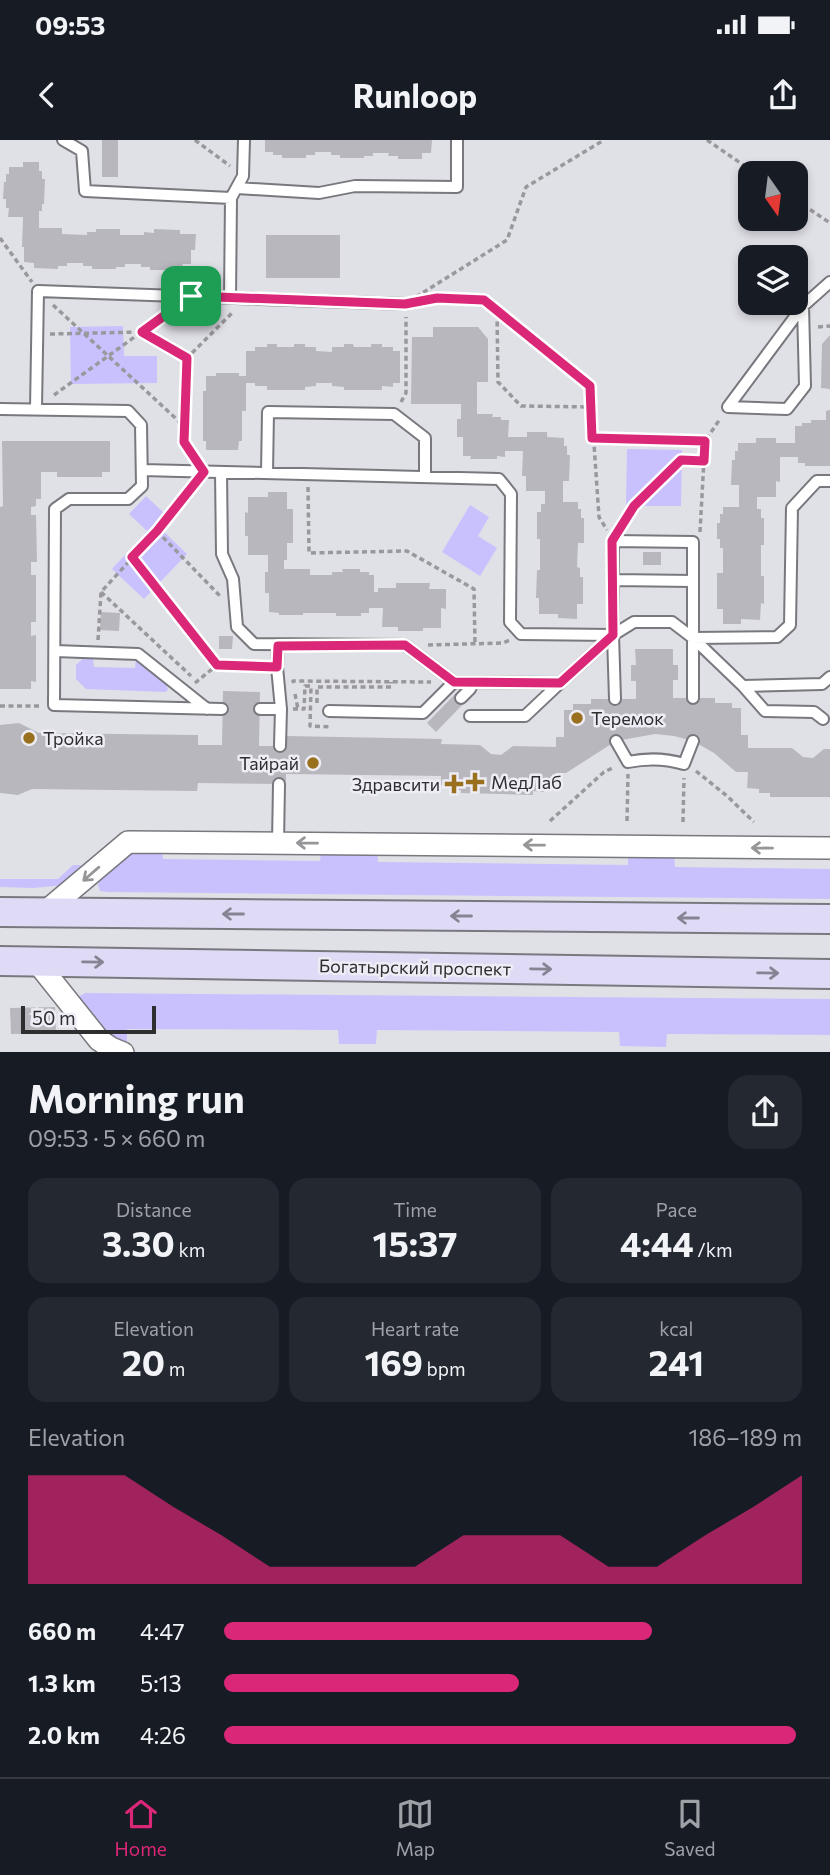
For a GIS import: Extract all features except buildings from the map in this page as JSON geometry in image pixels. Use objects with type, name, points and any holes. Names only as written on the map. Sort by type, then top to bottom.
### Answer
[{"type":"main road","points":[[0,912],[830,919]]},
{"type":"main road","name":"Богатырский проспект","points":[[0,961],[830,974]]},
{"type":"street","points":[[45,912],[128,842],[830,848]]},
{"type":"street","points":[[36,961],[100,1040],[123,1052]]},
{"type":"lane","points":[[63,140],[82,151],[85,191],[234,193],[319,193],[355,186],[457,187],[457,140]]},
{"type":"lane","points":[[230,298],[234,193],[243,176],[244,140]]},
{"type":"lane","points":[[808,302],[830,282]]},
{"type":"lane","points":[[36,408],[38,291],[405,304]]},
{"type":"lane","points":[[728,407],[796,315]]},
{"type":"lane","points":[[728,407],[787,409],[805,386],[803,315]]},
{"type":"lane","points":[[0,409],[128,411],[141,425],[142,486],[128,499],[69,499],[55,509],[54,705],[222,709]]},
{"type":"lane","points":[[267,473],[268,412],[394,414],[425,438],[425,477]]},
{"type":"lane","points":[[142,470],[499,479],[511,494],[510,622],[521,634],[613,635]]},
{"type":"lane","points":[[221,472],[222,554],[233,579],[237,627],[254,644],[405,645],[454,682],[560,683]]},
{"type":"lane","points":[[692,638],[777,637],[790,625],[792,508],[817,481],[830,481]]},
{"type":"lane","points":[[615,699],[612,541],[692,542],[693,698]]},
{"type":"lane","points":[[613,580],[692,581]]},
{"type":"lane","points":[[470,716],[525,716],[613,635],[634,622],[672,622],[743,686],[765,711],[814,712],[823,719]]},
{"type":"lane","points":[[278,646],[280,746]]},
{"type":"lane","points":[[55,651],[138,654],[207,709]]},
{"type":"lane","points":[[329,711],[423,713],[454,682]]},
{"type":"lane","points":[[461,698],[473,682]]},
{"type":"lane","points":[[743,686],[827,684]]},
{"type":"lane","points":[[260,709],[281,709]]},
{"type":"lane","points":[[616,741],[628,762],[655,758],[684,764],[693,741]]},
{"type":"lane","points":[[278,843],[279,784]]},
{"type":"path","points":[[195,140],[243,176]]},
{"type":"path","points":[[405,304],[507,240],[526,187],[604,140]]},
{"type":"path","points":[[707,140],[738,161]]},
{"type":"path","points":[[808,209],[830,223]]},
{"type":"path","points":[[0,238],[38,291],[185,427]]},
{"type":"path","points":[[36,408],[191,296]]},
{"type":"path","points":[[97,652],[101,592],[157,531],[204,472],[184,442],[187,358],[246,298]]},
{"type":"path","points":[[405,304],[437,298],[484,300],[590,386],[599,517],[612,541],[634,506],[681,460],[704,461]]},
{"type":"path","points":[[394,414],[406,393],[405,304]]},
{"type":"path","points":[[497,311],[498,382],[521,407],[591,407]]},
{"type":"path","points":[[37,334],[142,332],[187,358]]},
{"type":"path","points":[[692,542],[700,534],[705,441],[728,407]]},
{"type":"path","points":[[592,438],[705,441]]},
{"type":"path","points":[[308,474],[309,553],[407,551],[474,589],[475,644]]},
{"type":"path","points":[[157,531],[235,611]]},
{"type":"path","points":[[132,557],[217,665]]},
{"type":"path","points":[[101,592],[197,682]]},
{"type":"path","points":[[405,645],[503,643],[521,634]]},
{"type":"path","points":[[185,692],[217,665],[277,667]]},
{"type":"path","points":[[298,709],[293,681],[454,682]]},
{"type":"path","points":[[317,713],[317,687],[391,687],[391,682]]},
{"type":"path","points":[[304,709],[305,686],[311,686],[311,716]]},
{"type":"path","points":[[0,706],[54,705]]},
{"type":"path","points":[[551,821],[604,772],[628,762],[628,821]]},
{"type":"path","points":[[683,821],[684,764],[701,773],[754,822]]},
{"type":"shaded area","points":[[123,326],[124,356],[157,356],[157,383],[71,384],[70,327]]},
{"type":"shaded area","points":[[627,449],[682,450],[681,506],[626,506]]},
{"type":"shaded area","points":[[146,496],[166,515],[157,525],[187,554],[144,599],[112,569],[147,531],[129,514]]},
{"type":"shaded area","points":[[470,505],[489,517],[478,536],[497,548],[480,576],[442,552]]},
{"type":"shaded area","points":[[85,657],[93,658],[94,667],[135,668],[136,659],[166,683],[168,690],[86,689],[76,679],[76,665]]},
{"type":"shaded area","points":[[162,848],[163,859],[320,861],[321,851],[377,850],[378,862],[628,865],[628,854],[674,855],[675,867],[830,869],[830,899],[100,891],[98,885],[102,875],[127,854],[138,849]]},
{"type":"shaded area","points":[[73,865],[83,868],[65,885],[0,887],[0,879],[58,879]]},
{"type":"shaded area","points":[[85,993],[830,999],[830,1035],[667,1034],[666,1047],[620,1046],[619,1032],[377,1030],[376,1044],[339,1044],[338,1030],[127,1029],[127,1043],[111,1040],[80,1003],[80,996]]},
{"type":"place","name":"Теремок","points":[[577,718]]},
{"type":"place","name":"Тройка","points":[[29,738]]},
{"type":"place","name":"Тайрай","points":[[313,763]]},
{"type":"place","name":"МедЛаб","points":[[475,782]]},
{"type":"place","name":"Здравсити","points":[[454,784]]},
{"type":"route","points":[[191,296],[405,304],[437,298],[484,300],[590,386],[592,438],[705,441],[704,461],[681,460],[634,506],[612,541],[613,635],[560,683],[454,682],[405,645],[278,646],[277,667],[217,665],[132,557],[157,531],[204,472],[184,442],[187,358],[142,332],[191,296]]}]
